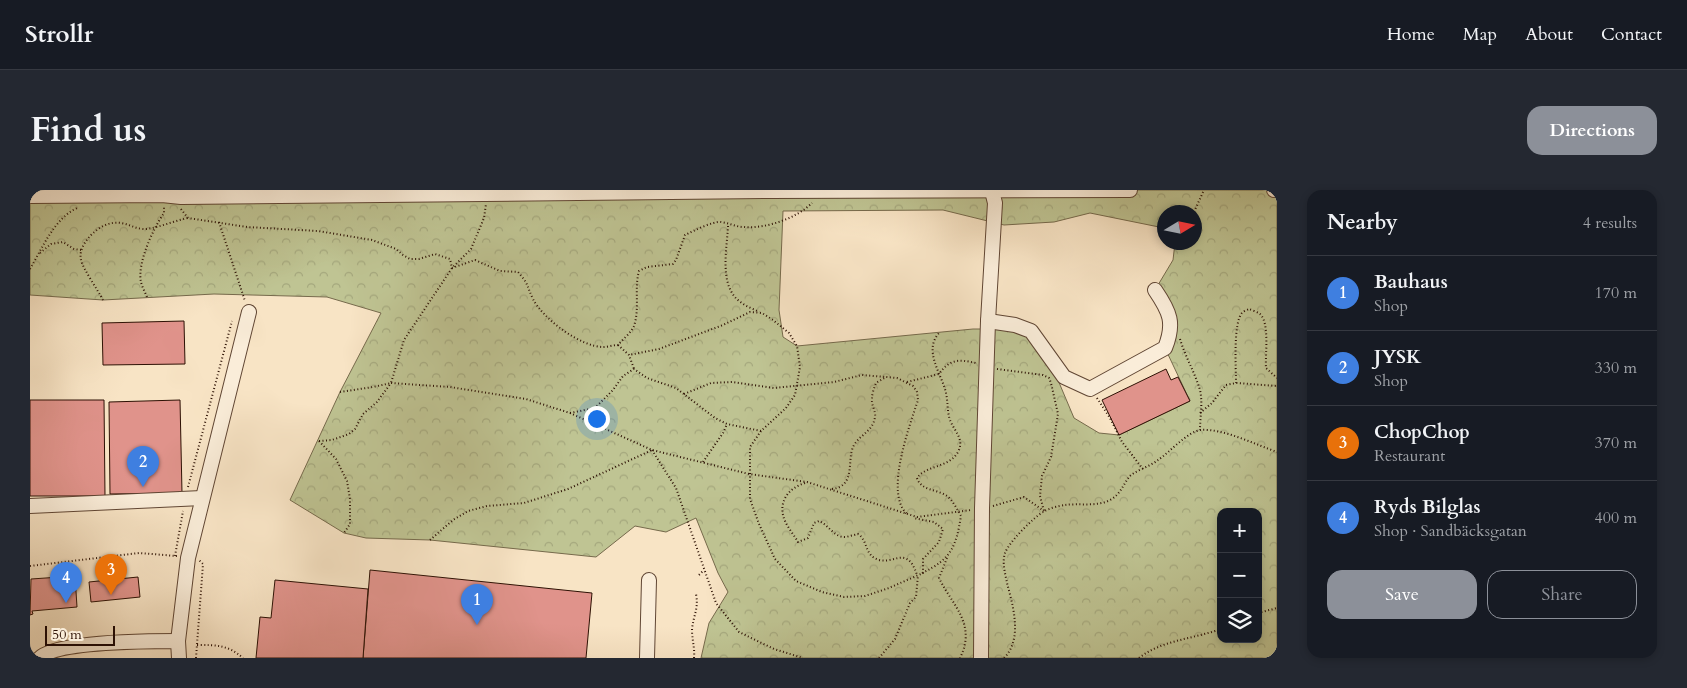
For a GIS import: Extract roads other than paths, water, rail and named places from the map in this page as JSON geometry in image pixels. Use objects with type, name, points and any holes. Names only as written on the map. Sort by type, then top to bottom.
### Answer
[{"type":"street","points":[[30,196],[162,195],[181,197],[820,190],[1130,190]]},
{"type":"street","points":[[981,658],[982,508],[988,320],[995,204],[992,191]]},
{"type":"street","points":[[988,320],[1015,325],[1031,331],[1064,378],[1090,388],[1165,348],[1170,337],[1170,317],[1168,310],[1155,290]]},
{"type":"street","points":[[179,658],[178,642],[188,558],[249,312]]},
{"type":"street","points":[[30,506],[202,498]]},
{"type":"street","points":[[647,658],[649,580]]},
{"type":"street","points":[[40,658],[46,653],[81,646],[132,641],[178,642]]},
{"type":"place","name":"JYSK","points":[[143,487]]},
{"type":"place","name":"ChopChop","points":[[111,595]]},
{"type":"place","name":"Ryds Bilglas","points":[[66,603]]},
{"type":"place","name":"Bauhaus","points":[[477,625]]}]
